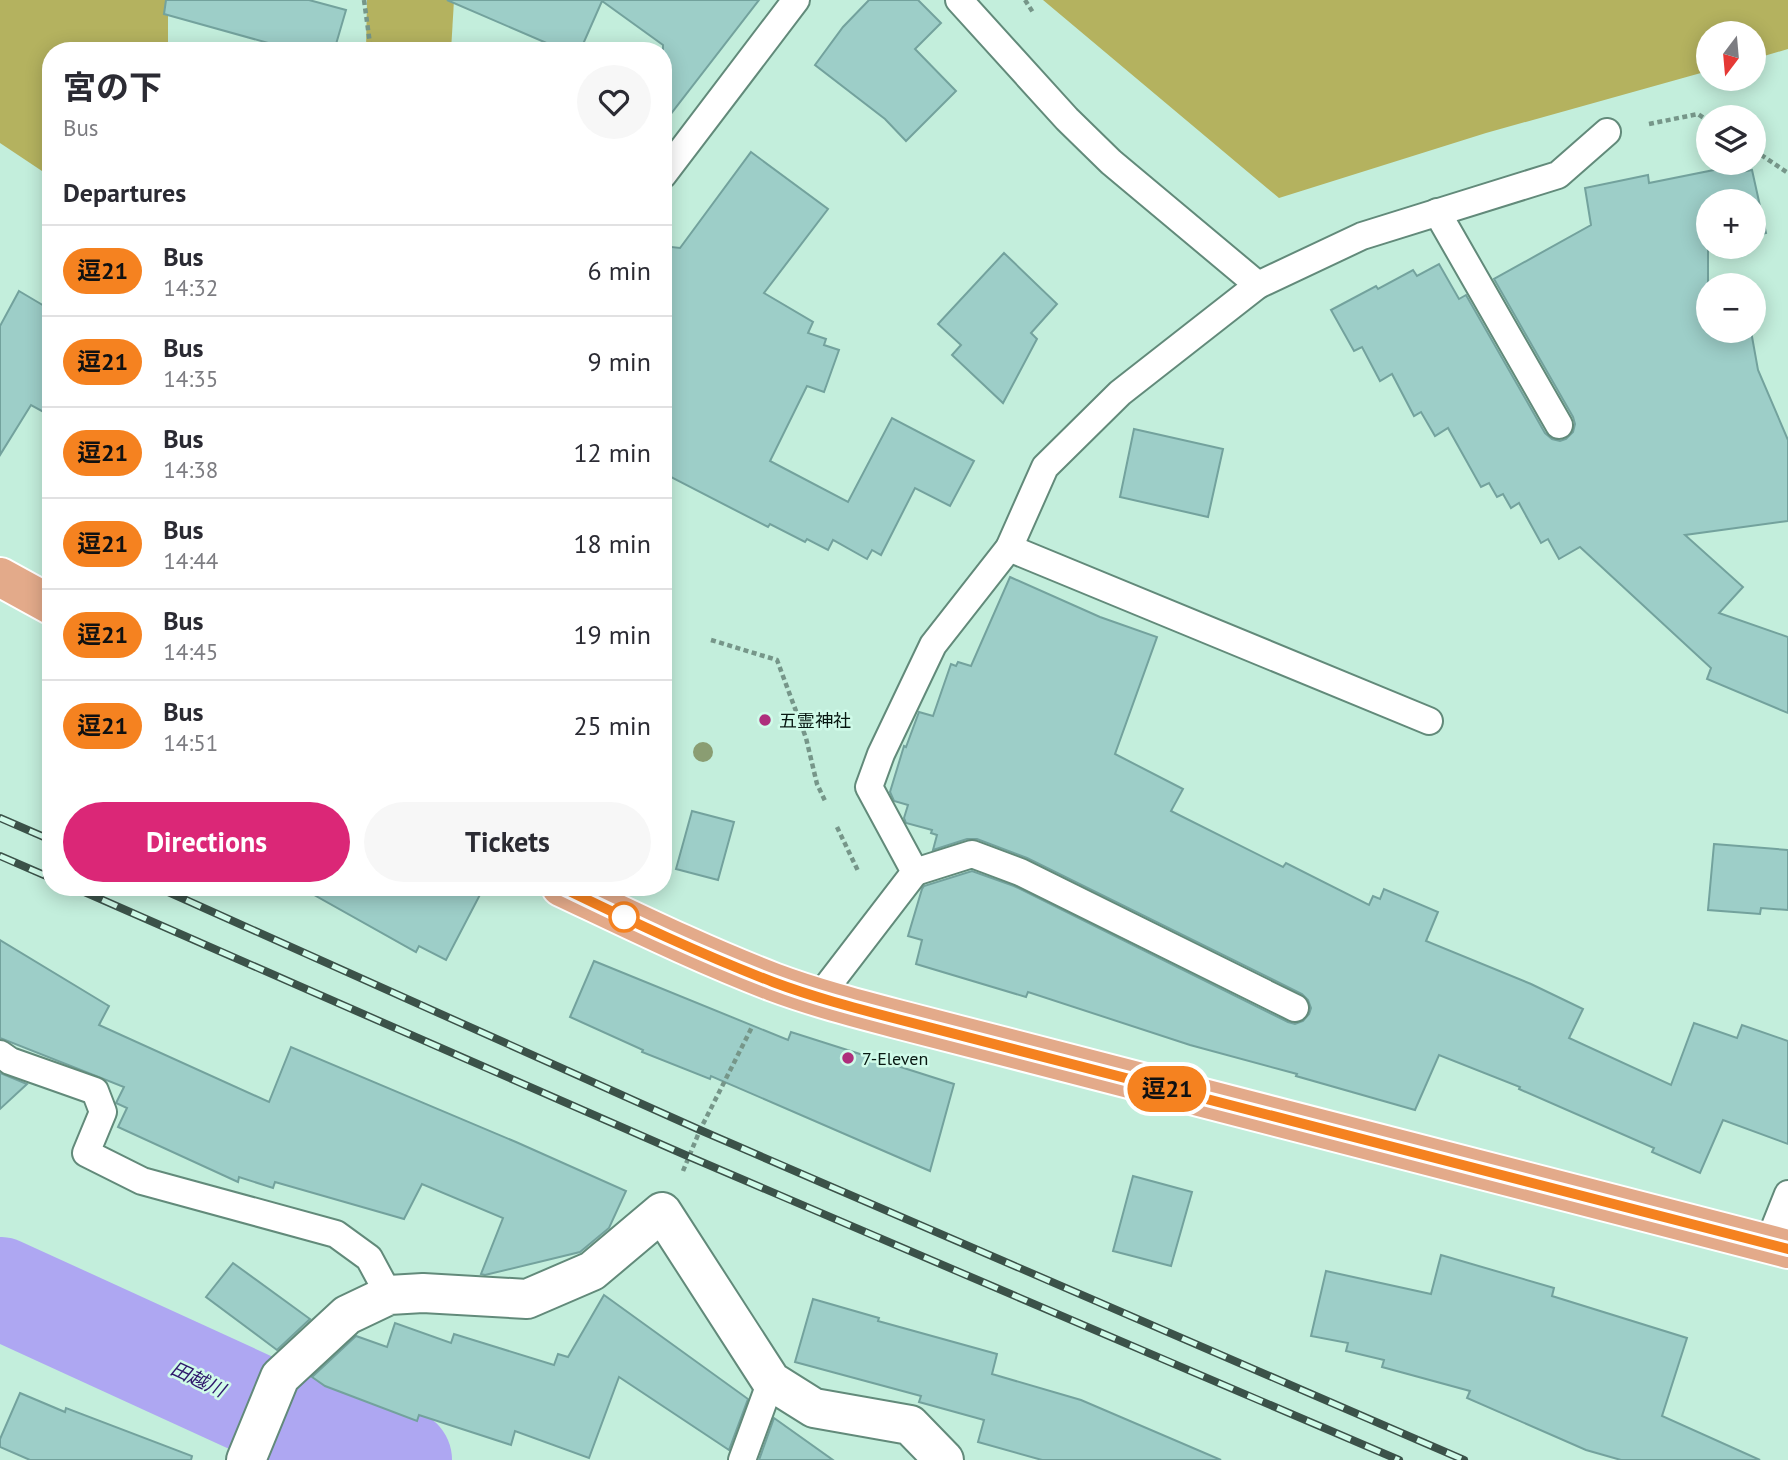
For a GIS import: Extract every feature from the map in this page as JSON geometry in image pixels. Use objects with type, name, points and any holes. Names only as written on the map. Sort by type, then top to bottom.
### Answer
[{"type":"main road","points":[[0,576],[42,600]]},
{"type":"main road","points":[[580,896],[673,941],[774,982],[819,997],[1778,1246]]},
{"type":"street","points":[[248,1454],[280,1377],[347,1315],[389,1295],[423,1293],[527,1298],[592,1271],[662,1212],[771,1381],[814,1408],[910,1425],[944,1460]]},
{"type":"lane","points":[[672,163],[796,0]]},
{"type":"lane","points":[[959,0],[1067,119],[1111,162],[1258,285]]},
{"type":"lane","points":[[915,873],[869,787],[881,754],[933,645],[1009,548],[1045,467],[1120,393],[1258,285],[1362,236],[1558,175],[1607,132]]},
{"type":"lane","points":[[1437,212],[1559,425]]},
{"type":"lane","points":[[1009,548],[1429,721]]},
{"type":"lane","points":[[819,997],[915,873],[972,854],[1020,872],[1295,1008]]},
{"type":"lane","points":[[0,1054],[10,1061],[94,1091],[103,1112],[86,1153],[142,1181],[336,1234],[369,1258],[389,1295]]},
{"type":"lane","points":[[1778,1246],[1788,1194]]},
{"type":"lane","points":[[743,1460],[771,1381]]},
{"type":"path","points":[[364,0],[370,42]]},
{"type":"path","points":[[1607,132],[1696,114]]},
{"type":"path","points":[[1766,158],[1788,173]]},
{"type":"path","points":[[710,640],[777,660],[806,738],[817,784],[828,808]]},
{"type":"path","points":[[834,821],[881,918]]},
{"type":"path","points":[[662,1212],[774,982]]},
{"type":"shaded area","points":[[0,0],[168,0],[168,42],[42,42],[42,171],[0,143]]},
{"type":"shaded area","points":[[367,0],[454,0],[452,42],[366,42]]},
{"type":"shaded area","points":[[1043,0],[1788,0],[1788,49],[1766,55],[1766,21],[1696,21],[1696,74],[1486,133],[1279,198]]},
{"type":"building","points":[[166,0],[309,0],[346,10],[337,42],[265,42],[164,14]]},
{"type":"building","points":[[447,0],[759,0],[672,112],[672,42],[659,42],[602,1],[584,42],[544,42]]},
{"type":"building","points":[[869,0],[918,0],[941,23],[915,49],[956,91],[906,141],[885,119],[815,65],[843,27]]},
{"type":"building","points":[[751,152],[828,209],[764,293],[813,322],[808,333],[826,339],[824,345],[839,350],[824,392],[807,386],[770,461],[848,502],[892,418],[974,461],[950,506],[915,488],[881,555],[872,550],[867,559],[833,540],[828,550],[807,539],[805,542],[770,524],[768,527],[672,478],[672,247],[680,248]]},
{"type":"building","points":[[1696,174],[1753,175],[1756,189],[1696,189],[1696,259],[1708,259],[1708,273],[1696,273],[1696,343],[1753,343],[1758,370],[1788,440],[1788,521],[1685,535],[1743,587],[1719,613],[1788,637],[1788,713],[1707,679],[1711,668],[1580,547],[1559,559],[1548,539],[1541,543],[1519,503],[1511,508],[1503,494],[1497,497],[1489,483],[1481,487],[1448,428],[1435,436],[1421,412],[1414,416],[1392,374],[1380,381],[1362,347],[1354,351],[1331,310],[1413,270],[1417,276],[1439,264],[1459,299],[1466,295],[1545,433],[1552,439],[1566,439],[1573,432],[1573,417],[1494,279],[1591,225],[1585,188],[1648,175],[1649,183]]},
{"type":"building","points":[[1004,253],[1057,304],[1031,333],[1037,339],[1003,403],[952,355],[961,345],[938,324]]},
{"type":"building","points":[[19,291],[42,305],[42,411],[31,405],[0,455],[0,326]]},
{"type":"building","points":[[1134,429],[1223,449],[1208,517],[1120,497]]},
{"type":"building","points":[[1010,577],[1100,617],[1157,637],[1115,754],[1183,789],[1171,811],[1283,867],[1286,863],[1369,905],[1373,896],[1380,899],[1384,889],[1438,912],[1426,941],[1531,984],[1583,1009],[1569,1038],[1671,1085],[1694,1023],[1737,1038],[1742,1025],[1788,1041],[1788,1144],[1723,1120],[1700,1173],[1652,1152],[1654,1148],[1519,1089],[1520,1087],[1439,1055],[1415,1110],[1190,1045],[1028,992],[1026,997],[916,964],[922,940],[908,936],[922,889],[924,886],[972,871],[1014,886],[1288,1022],[1295,1024],[1303,1021],[1311,1008],[1302,994],[1027,858],[977,839],[967,839],[933,850],[937,835],[931,833],[932,830],[906,823],[904,818],[908,805],[894,801],[890,792],[904,746],[906,747],[919,712],[933,716],[951,664],[956,666],[958,662],[971,666]]},
{"type":"building","points":[[692,811],[734,822],[718,880],[676,869]]},
{"type":"building","points":[[1714,844],[1788,850],[1788,910],[1761,908],[1760,914],[1708,910]]},
{"type":"building","points":[[316,896],[479,896],[446,960],[419,946],[416,952]]},
{"type":"building","points":[[0,940],[109,1006],[99,1025],[269,1102],[291,1047],[626,1191],[609,1228],[580,1252],[485,1275],[481,1274],[503,1218],[422,1184],[404,1219],[275,1182],[273,1188],[239,1177],[238,1182],[118,1127],[127,1108],[116,1103],[124,1087],[0,1038]]},
{"type":"building","points":[[594,961],[788,1040],[791,1032],[954,1084],[930,1171],[711,1076],[710,1079],[642,1052],[643,1050],[570,1017]]},
{"type":"building","points":[[0,1073],[27,1084],[0,1109]]},
{"type":"building","points":[[1133,1176],[1192,1192],[1171,1266],[1113,1251]]},
{"type":"building","points":[[1441,1255],[1554,1288],[1552,1296],[1687,1338],[1662,1416],[1760,1460],[1621,1460],[1586,1450],[1467,1398],[1470,1391],[1382,1367],[1384,1360],[1346,1351],[1348,1343],[1311,1336],[1326,1271],[1431,1294]]},
{"type":"building","points":[[233,1263],[310,1319],[277,1350],[206,1297]]},
{"type":"building","points":[[604,1295],[748,1399],[729,1450],[619,1377],[589,1458],[515,1431],[511,1445],[419,1415],[417,1421],[325,1386],[312,1377],[356,1336],[387,1347],[395,1323],[451,1343],[454,1334],[554,1365],[558,1354],[568,1357]]},
{"type":"building","points":[[813,1299],[879,1318],[878,1321],[997,1354],[992,1374],[1081,1400],[1221,1460],[1042,1460],[978,1442],[984,1420],[919,1402],[921,1396],[795,1362]]},
{"type":"building","points":[[20,1393],[65,1412],[66,1408],[192,1456],[191,1460],[30,1460],[0,1447],[0,1439]]},
{"type":"building","points":[[774,1418],[833,1460],[759,1460]]},
{"type":"waterway","name":"田越川","points":[[0,1288],[284,1418],[401,1460]]},
{"type":"railway","points":[[0,818],[42,836]]},
{"type":"railway","points":[[0,856],[42,874]]},
{"type":"railway","points":[[94,896],[690,1157],[1399,1460]]},
{"type":"railway","points":[[177,896],[700,1130],[1464,1460]]},
{"type":"bus line","name":"逗21","points":[[580,896],[673,941],[774,982],[819,997],[1788,1249]]},
{"type":"place","name":"五霊神社","points":[[765,720]]},
{"type":"place","name":"7-Eleven","points":[[848,1058]]}]
